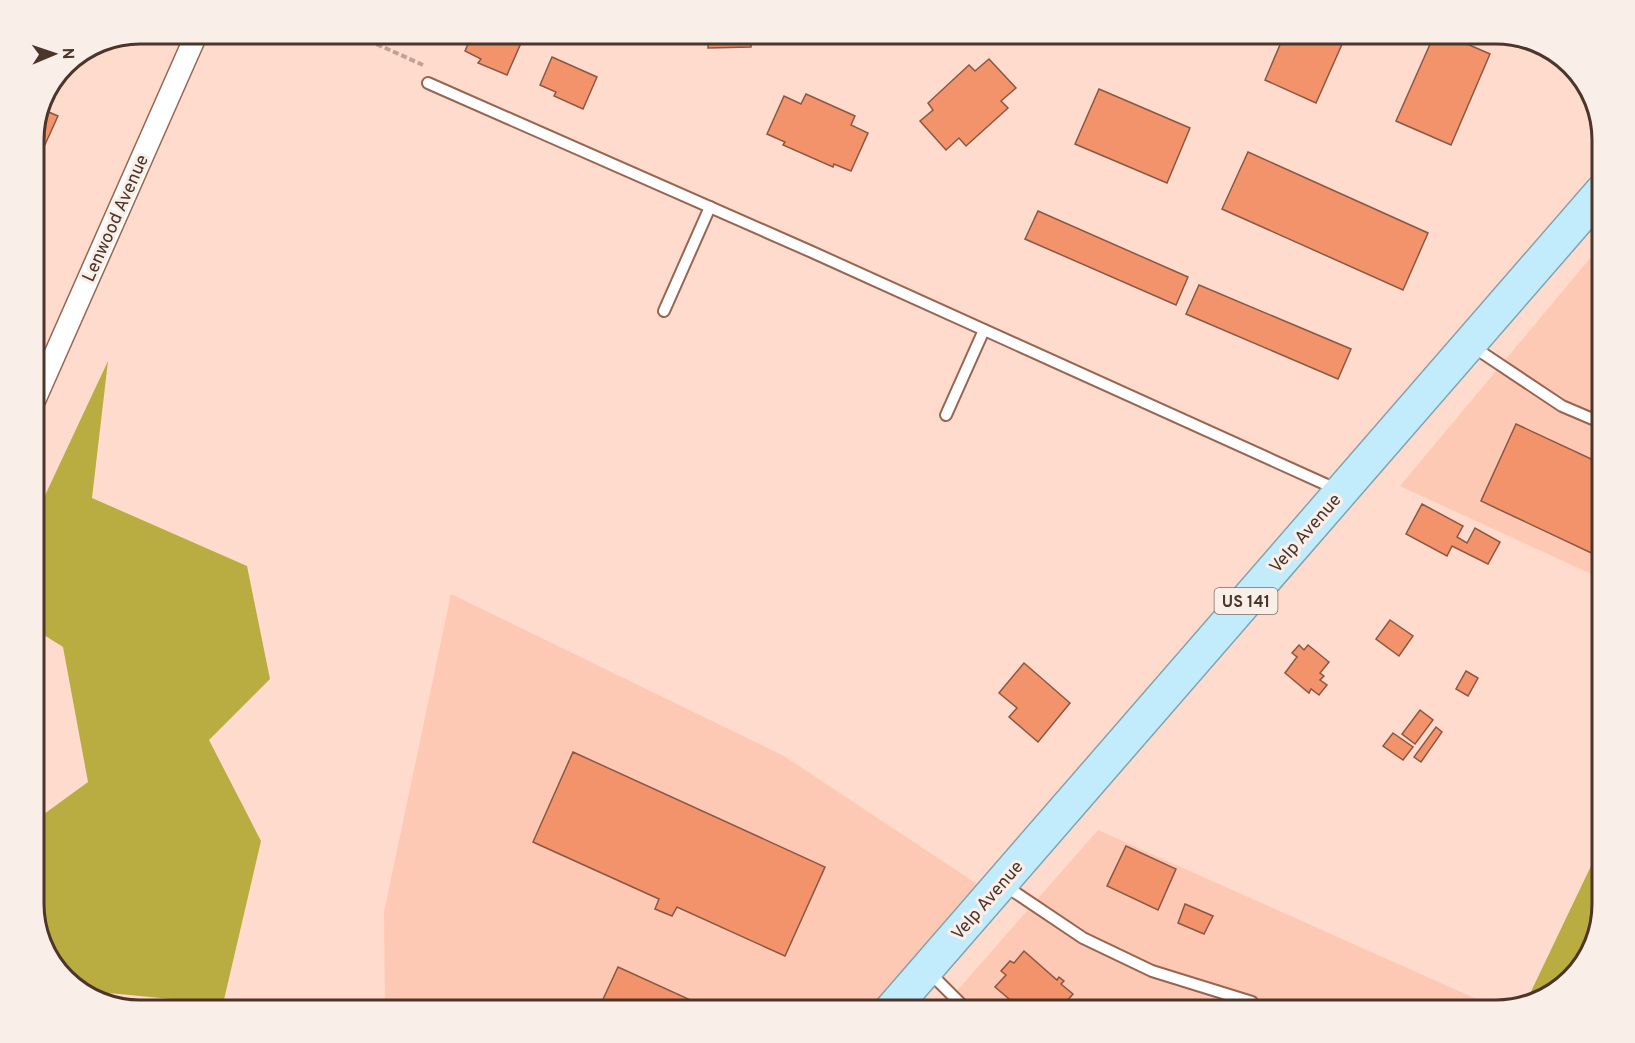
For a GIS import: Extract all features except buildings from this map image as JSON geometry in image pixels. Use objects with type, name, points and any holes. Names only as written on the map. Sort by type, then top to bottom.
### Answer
[{"type":"main road","name":"Velp Avenue","points":[[900,1000],[1592,203]]},
{"type":"street","name":"Lenwood Avenue","points":[[44,379],[192,44]]},
{"type":"lane","points":[[428,83],[710,207],[1341,491]]},
{"type":"lane","points":[[664,311],[710,207]]},
{"type":"lane","points":[[946,414],[984,330]]},
{"type":"lane","points":[[1469,344],[1562,406],[1592,419]]},
{"type":"lane","points":[[1001,884],[1083,938],[1152,971],[1246,1000]]},
{"type":"lane","points":[[926,970],[957,1000]]},
{"type":"shaded area","points":[[1592,256],[1592,574],[1400,486]]},
{"type":"shaded area","points":[[108,361],[92,498],[247,566],[270,679],[209,740],[261,841],[224,1000],[181,1000],[97,990],[63,962],[49,935],[44,910],[44,814],[88,782],[63,647],[44,635],[44,498]]},
{"type":"shaded area","points":[[451,594],[784,756],[992,894],[900,1000],[385,1000],[384,912]]},
{"type":"shaded area","points":[[1098,830],[1479,1000],[949,1000]]},
{"type":"shaded area","points":[[1592,864],[1591,916],[1582,946],[1559,976],[1530,993]]}]
